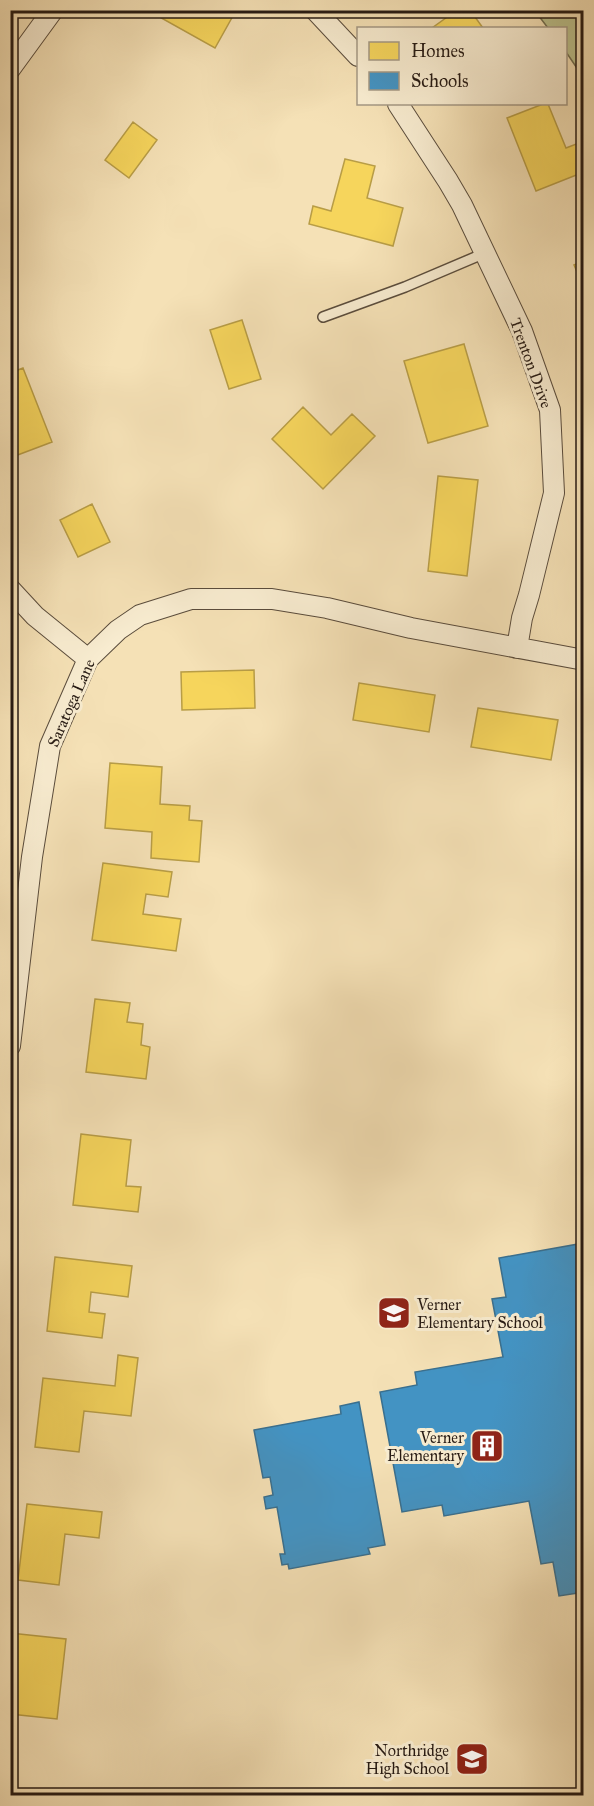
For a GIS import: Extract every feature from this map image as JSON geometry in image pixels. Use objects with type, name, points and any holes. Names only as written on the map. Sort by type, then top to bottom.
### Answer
[{"type":"street","points":[[10,69],[53,10]]},
{"type":"street","points":[[315,10],[357,55]]},
{"type":"street","name":"Trenton Drive","points":[[399,105],[462,205],[522,331],[550,410],[554,493],[522,618],[517,648]]},
{"type":"street","points":[[10,589],[35,616],[88,659]]},
{"type":"street","name":"Saratoga Lane","points":[[10,1046],[16,942],[50,746],[88,659],[118,630],[140,615],[191,599],[272,599],[584,660]]},
{"type":"lane","points":[[322,317],[405,287],[485,253]]},
{"type":"green space","points":[[535,11],[583,11],[583,77],[567,53],[567,27],[547,27]]},
{"type":"building: Homes","points":[[147,10],[227,10],[234,14],[215,48]]},
{"type":"building: Homes","points":[[457,10],[470,10],[482,27],[433,27]]},
{"type":"building: Homes","points":[[540,105],[548,105],[566,148],[584,141],[584,172],[536,191],[507,118]]},
{"type":"building: Homes","points":[[133,122],[157,140],[129,178],[105,160]]},
{"type":"building: Homes","points":[[345,159],[375,166],[367,198],[403,208],[393,246],[309,224],[313,206],[331,211]]},
{"type":"building: Homes","points":[[584,261],[584,288],[574,265]]},
{"type":"building: Homes","points":[[242,320],[261,379],[229,389],[210,330]]},
{"type":"building: Homes","points":[[464,344],[488,426],[428,443],[404,361]]},
{"type":"building: Homes","points":[[23,368],[52,442],[15,456],[10,444],[10,373]]},
{"type":"building: Homes","points":[[303,407],[331,435],[352,414],[375,436],[323,489],[272,439]]},
{"type":"building: Homes","points":[[438,476],[478,480],[467,576],[428,571]]},
{"type":"building: Homes","points":[[92,504],[110,542],[78,557],[60,520]]},
{"type":"building: Homes","points":[[254,670],[255,708],[182,710],[181,672]]},
{"type":"building: Homes","points":[[359,683],[435,695],[429,732],[353,720]]},
{"type":"building: Homes","points":[[478,708],[558,720],[551,760],[471,747]]},
{"type":"building: Homes","points":[[110,763],[162,767],[160,804],[190,806],[189,820],[202,821],[199,862],[151,858],[152,832],[105,828]]},
{"type":"building: Homes","points":[[103,863],[172,872],[168,897],[146,894],[143,914],[181,919],[176,951],[92,940]]},
{"type":"building: Homes","points":[[95,999],[130,1003],[127,1022],[143,1024],[141,1045],[150,1047],[146,1079],[86,1072]]},
{"type":"building: Homes","points":[[81,1134],[131,1140],[126,1186],[141,1187],[138,1212],[73,1205]]},
{"type":"building: Homes","points":[[55,1257],[132,1266],[128,1297],[91,1292],[89,1312],[105,1314],[102,1338],[47,1331]]},
{"type":"building: Homes","points":[[118,1355],[138,1358],[131,1416],[84,1411],[79,1452],[35,1447],[43,1378],[115,1386]]},
{"type":"building: Homes","points":[[27,1504],[102,1512],[99,1538],[65,1534],[59,1585],[18,1580]]},
{"type":"building: Homes","points":[[10,1633],[66,1639],[57,1719],[10,1714],[10,1689],[14,1662],[10,1661]]},
{"type":"building: Schools","name":"Verner Elementary","points":[[584,1243],[584,1592],[559,1596],[553,1562],[541,1564],[529,1501],[444,1516],[442,1505],[402,1512],[380,1392],[417,1385],[415,1372],[503,1357],[492,1299],[506,1297],[499,1258]]},
{"type":"building: Schools","points":[[359,1402],[385,1545],[368,1548],[370,1554],[289,1569],[288,1564],[282,1565],[280,1554],[285,1554],[277,1507],[266,1509],[264,1497],[273,1495],[270,1477],[263,1478],[254,1430],[341,1414],[340,1406]]},
{"type":"place","name":"Verner Elementary School","points":[[394,1313]]},
{"type":"place","name":"Verner Elementary","points":[[487,1446]]},
{"type":"place","name":"Northridge High School","points":[[472,1759]]}]
